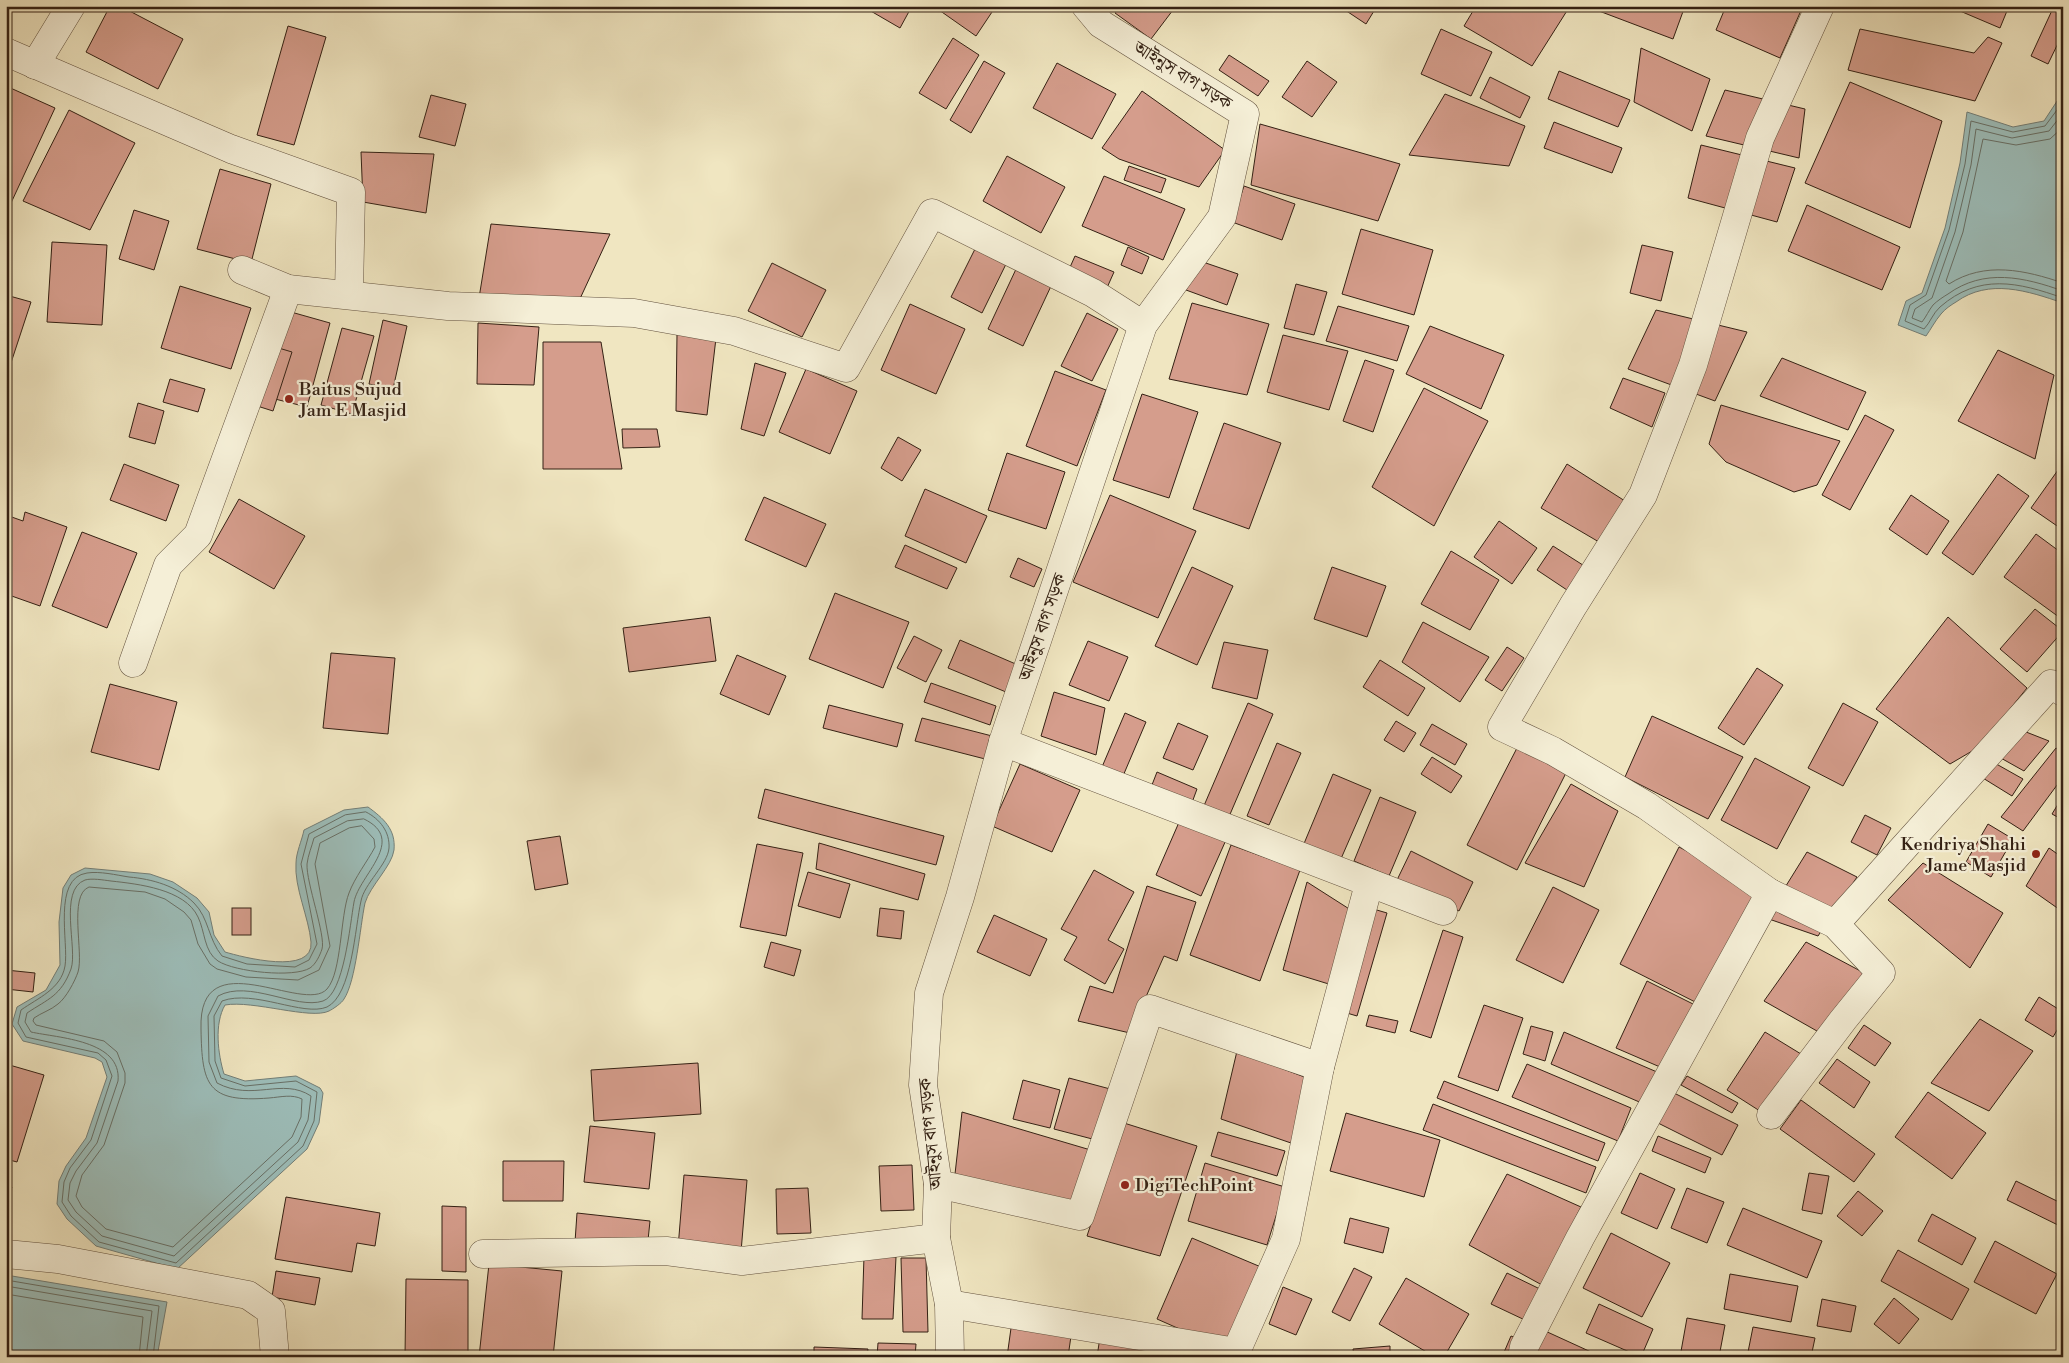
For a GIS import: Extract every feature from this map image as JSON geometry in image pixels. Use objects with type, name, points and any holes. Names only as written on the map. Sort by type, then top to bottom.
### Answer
[{"type":"street","points":[[35,65],[71,6]]},
{"type":"street","name":"আইনুস বাগ সড়ক","points":[[950,1357],[949,1304],[936,1238],[938,1184],[922,1085],[929,992],[960,897],[1003,742],[1143,325],[1222,217],[1245,114],[1102,24],[1086,6]]},
{"type":"street","points":[[1771,1115],[1881,973],[1835,924],[1770,893],[1648,806],[1553,751],[1502,727],[1573,606],[1644,495],[1693,365],[1760,138],[1820,6]]},
{"type":"street","points":[[6,52],[231,149],[351,192],[349,294]]},
{"type":"street","points":[[242,270],[288,289],[448,306],[634,313],[734,331],[846,368],[932,213],[1093,293],[1143,325]]},
{"type":"street","points":[[133,663],[168,565],[198,535],[288,289]]},
{"type":"street","points":[[1835,924],[2051,684],[2063,692]]},
{"type":"street","points":[[1003,742],[1443,911]]},
{"type":"street","points":[[949,1304],[1244,1354],[1286,1239],[1320,1067],[1369,884]]},
{"type":"street","points":[[1522,1357],[1524,1346],[1580,1238],[1770,893]]},
{"type":"street","points":[[938,1184],[1080,1216],[1150,1009],[1320,1067]]},
{"type":"street","points":[[483,1254],[666,1251],[742,1261],[936,1238]]},
{"type":"street","points":[[6,1254],[58,1259],[248,1295],[271,1311],[275,1357]]},
{"type":"water","points":[[2063,92],[2063,303],[2022,291],[2009,289],[1982,290],[1969,295],[1946,309],[1926,336],[1898,325],[1906,301],[1922,293],[1945,228],[1960,163],[1967,112],[2013,127],[2044,121]]},
{"type":"water","points":[[368,807],[379,815],[391,830],[394,850],[389,863],[371,890],[365,903],[355,967],[343,1001],[331,1010],[321,1013],[296,1012],[251,1005],[225,1005],[219,1021],[218,1039],[224,1074],[245,1081],[296,1076],[320,1088],[323,1093],[319,1123],[307,1149],[177,1269],[96,1246],[67,1219],[57,1204],[59,1181],[66,1166],[86,1138],[107,1077],[102,1062],[95,1058],[23,1041],[12,1024],[17,1007],[46,990],[60,965],[59,922],[63,888],[71,875],[85,868],[150,874],[173,882],[197,898],[209,912],[214,935],[225,952],[276,962],[301,959],[309,952],[311,942],[296,872],[297,855],[304,830],[344,810]]},
{"type":"water","points":[[6,1275],[167,1302],[157,1357],[6,1357]]},
{"type":"building","points":[[110,6],[120,6],[183,39],[158,89],[86,52]]},
{"type":"building","points":[[871,6],[912,6],[900,28],[869,10]]},
{"type":"building","points":[[942,6],[996,6],[976,36],[939,10]]},
{"type":"building","points":[[1120,6],[1176,6],[1151,39],[1115,13]]},
{"type":"building","points":[[1339,6],[1377,6],[1366,24]]},
{"type":"building","points":[[1476,6],[1570,6],[1532,66],[1464,26]]},
{"type":"building","points":[[1601,6],[1685,6],[1673,39],[1599,11]]},
{"type":"building","points":[[1726,6],[1803,6],[1780,58],[1716,30]]},
{"type":"building","points":[[1962,6],[2009,6],[2000,28],[1960,11]]},
{"type":"building","points":[[2054,6],[2063,6],[2063,33],[2048,64],[2031,56]]},
{"type":"building","points":[[288,26],[326,37],[294,145],[257,135]]},
{"type":"building","points":[[1441,29],[1492,52],[1471,96],[1421,74]]},
{"type":"building","points":[[1860,29],[1974,53],[1988,37],[2002,43],[1975,101],[1848,70]]},
{"type":"building","points":[[953,38],[979,55],[946,109],[919,93]]},
{"type":"building","points":[[1641,48],[1710,79],[1692,131],[1634,102]]},
{"type":"building","points":[[1229,55],[1269,81],[1258,96],[1219,70]]},
{"type":"building","points":[[984,61],[1005,73],[971,133],[950,120]]},
{"type":"building","points":[[1307,61],[1337,82],[1312,117],[1282,97]]},
{"type":"building","points":[[1057,63],[1116,94],[1092,139],[1033,108]]},
{"type":"building","points":[[1559,71],[1630,100],[1618,127],[1548,99]]},
{"type":"building","points":[[1490,77],[1530,97],[1520,118],[1480,98]]},
{"type":"building","points":[[1850,82],[1942,121],[1910,228],[1805,183]]},
{"type":"building","points":[[6,86],[55,108],[11,203],[6,201]]},
{"type":"building","points":[[1725,90],[1805,109],[1799,158],[1706,136]]},
{"type":"building","points":[[1142,91],[1225,150],[1199,187],[1119,159],[1102,148]]},
{"type":"building","points":[[1445,94],[1525,126],[1509,166],[1409,155]]},
{"type":"building","points":[[431,95],[466,104],[455,146],[419,137]]},
{"type":"building","points":[[69,110],[135,143],[90,230],[23,201]]},
{"type":"building","points":[[1554,122],[1622,148],[1612,173],[1544,148]]},
{"type":"building","points":[[1260,124],[1400,164],[1378,221],[1251,185]]},
{"type":"building","points":[[1701,145],[1795,168],[1777,222],[1688,198]]},
{"type":"building","points":[[361,152],[434,154],[426,213],[363,202]]},
{"type":"building","points":[[1007,156],[1065,187],[1041,233],[983,201]]},
{"type":"building","points":[[1129,166],[1166,179],[1161,193],[1124,180]]},
{"type":"building","points":[[220,169],[271,184],[251,263],[197,249]]},
{"type":"building","points":[[1104,176],[1185,209],[1163,260],[1082,226]]},
{"type":"building","points":[[1244,186],[1295,204],[1282,240],[1232,222]]},
{"type":"building","points":[[1807,205],[1900,247],[1882,290],[1788,251]]},
{"type":"building","points":[[134,210],[169,221],[154,270],[119,259]]},
{"type":"building","points":[[491,224],[610,234],[578,303],[479,298]]},
{"type":"building","points":[[1361,229],[1433,250],[1414,315],[1342,294]]},
{"type":"building","points":[[52,242],[107,245],[102,325],[47,322]]},
{"type":"building","points":[[977,245],[1008,260],[982,313],[951,297]]},
{"type":"building","points":[[1642,245],[1673,252],[1661,301],[1630,293]]},
{"type":"building","points":[[1128,247],[1149,257],[1142,274],[1121,265]]},
{"type":"building","points":[[1075,256],[1114,272],[1106,290],[1067,274]]},
{"type":"building","points":[[1197,260],[1238,274],[1227,305],[1186,290]]},
{"type":"building","points":[[772,263],[826,290],[802,337],[748,311]]},
{"type":"building","points":[[1017,267],[1052,284],[1023,346],[988,329]]},
{"type":"building","points":[[1296,284],[1327,292],[1314,335],[1284,328]]},
{"type":"building","points":[[180,286],[251,308],[231,369],[161,348]]},
{"type":"building","points":[[6,295],[31,302],[6,378]]},
{"type":"building","points":[[1192,303],[1269,324],[1247,395],[1169,379]]},
{"type":"building","points":[[910,304],[965,329],[936,394],[881,370]]},
{"type":"building","points":[[1338,306],[1409,326],[1397,361],[1326,341]]},
{"type":"building","points":[[1656,310],[1747,332],[1715,401],[1628,369]]},
{"type":"building","points":[[291,312],[330,323],[307,407],[267,397]]},
{"type":"building","points":[[1087,313],[1118,329],[1092,381],[1061,366]]},
{"type":"building","points":[[383,320],[407,326],[393,389],[369,384]]},
{"type":"building","points":[[478,323],[539,327],[534,385],[477,384]]},
{"type":"building","points":[[1430,326],[1504,355],[1481,409],[1406,374]]},
{"type":"building","points":[[342,328],[374,336],[352,414],[321,405]]},
{"type":"building","points":[[677,334],[716,338],[707,415],[676,411]]},
{"type":"building","points":[[1283,335],[1348,351],[1329,410],[1267,392]]},
{"type":"building","points":[[543,342],[601,342],[622,469],[543,469]]},
{"type":"building","points":[[272,346],[292,352],[273,411],[254,405]]},
{"type":"building","points":[[1998,350],[2054,375],[2035,459],[1958,421]]},
{"type":"building","points":[[1782,358],[1866,392],[1848,430],[1760,396]]},
{"type":"building","points":[[1365,360],[1394,370],[1373,432],[1343,421]]},
{"type":"building","points":[[755,363],[786,373],[764,436],[741,429]]},
{"type":"building","points":[[806,369],[857,391],[830,454],[779,432]]},
{"type":"building","points":[[1055,371],[1106,390],[1077,466],[1026,446]]},
{"type":"building","points":[[1623,378],[1665,393],[1652,427],[1610,408]]},
{"type":"building","points":[[170,379],[205,389],[198,412],[163,402]]},
{"type":"building","points":[[1424,388],[1488,421],[1434,526],[1372,487]]},
{"type":"building","points":[[1142,394],[1198,412],[1169,498],[1113,480]]},
{"type":"building","points":[[138,403],[164,411],[155,444],[129,437]]},
{"type":"building","points":[[1721,405],[1840,441],[1817,485],[1794,492],[1726,462],[1709,444]]},
{"type":"building","points":[[1865,415],[1894,430],[1850,510],[1822,495]]},
{"type":"building","points":[[1224,423],[1281,443],[1249,529],[1193,509]]},
{"type":"building","points":[[622,429],[657,429],[660,447],[623,448]]},
{"type":"building","points":[[898,437],[921,450],[902,481],[881,468]]},
{"type":"building","points":[[1007,453],[1065,472],[1046,529],[988,510]]},
{"type":"building","points":[[2063,463],[2063,530],[2031,508]]},
{"type":"building","points":[[124,464],[179,485],[166,521],[110,500]]},
{"type":"building","points":[[1567,464],[1625,501],[1599,542],[1541,508]]},
{"type":"building","points":[[1998,474],[2029,496],[1973,575],[1942,553]]},
{"type":"building","points":[[925,489],[987,516],[966,563],[905,536]]},
{"type":"building","points":[[1110,495],[1196,531],[1158,618],[1073,582]]},
{"type":"building","points":[[1911,495],[1949,521],[1927,555],[1889,529]]},
{"type":"building","points":[[764,497],[826,524],[806,567],[745,540]]},
{"type":"building","points":[[239,499],[305,536],[274,589],[209,552]]},
{"type":"building","points":[[25,512],[67,527],[40,606],[6,594],[6,515],[23,521]]},
{"type":"building","points":[[1499,521],[1537,548],[1512,584],[1474,557]]},
{"type":"building","points":[[82,532],[137,553],[107,628],[52,606]]},
{"type":"building","points":[[2036,534],[2063,554],[2063,620],[2004,577]]},
{"type":"building","points":[[905,545],[957,568],[947,589],[895,567]]},
{"type":"building","points":[[1553,546],[1586,567],[1570,592],[1537,570]]},
{"type":"building","points":[[1451,551],[1499,580],[1470,630],[1421,604]]},
{"type":"building","points":[[1018,558],[1042,569],[1034,587],[1010,577]]},
{"type":"building","points":[[1192,567],[1233,586],[1197,665],[1155,646]]},
{"type":"building","points":[[1332,567],[1386,586],[1367,637],[1314,619]]},
{"type":"building","points":[[835,593],[909,622],[883,688],[809,659]]},
{"type":"building","points":[[2035,609],[2063,631],[2027,672],[2000,649]]},
{"type":"building","points":[[710,617],[716,661],[629,672],[623,628]]},
{"type":"building","points":[[1948,617],[2027,688],[1979,747],[1950,764],[1876,709]]},
{"type":"building","points":[[1423,622],[1489,657],[1460,702],[1402,662]]},
{"type":"building","points":[[914,636],[942,650],[926,682],[897,668]]},
{"type":"building","points":[[960,640],[1018,665],[1006,692],[948,668]]},
{"type":"building","points":[[1088,641],[1128,657],[1109,701],[1069,685]]},
{"type":"building","points":[[1224,642],[1268,650],[1257,699],[1212,688]]},
{"type":"building","points":[[1507,647],[1524,658],[1502,691],[1485,680]]},
{"type":"building","points":[[331,653],[395,658],[388,734],[323,728]]},
{"type":"building","points":[[737,655],[786,676],[769,715],[720,694]]},
{"type":"building","points":[[1380,660],[1425,688],[1408,716],[1363,687]]},
{"type":"building","points":[[1757,668],[1783,685],[1744,745],[1718,728]]},
{"type":"building","points":[[931,683],[996,706],[990,725],[924,702]]},
{"type":"building","points":[[110,684],[177,702],[159,770],[91,752]]},
{"type":"building","points":[[1054,692],[1105,708],[1096,755],[1041,736]]},
{"type":"building","points":[[1248,703],[1273,714],[1228,819],[1203,808]]},
{"type":"building","points":[[1843,703],[1878,722],[1843,786],[1808,768]]},
{"type":"building","points":[[829,705],[903,724],[897,747],[823,728]]},
{"type":"building","points":[[1125,713],[1146,722],[1123,776],[1102,767]]},
{"type":"building","points":[[1652,716],[1743,757],[1708,819],[1625,777]]},
{"type":"building","points":[[922,718],[996,737],[989,760],[915,741]]},
{"type":"building","points":[[1396,721],[1416,733],[1404,752],[1384,740]]},
{"type":"building","points":[[1178,723],[1208,736],[1193,770],[1163,758]]},
{"type":"building","points":[[1432,724],[1467,744],[1455,765],[1420,745]]},
{"type":"building","points":[[2021,730],[2049,741],[2024,771],[1999,757]]},
{"type":"building","points":[[1277,743],[1301,753],[1269,825],[1247,816]]},
{"type":"building","points":[[1517,748],[1566,773],[1517,870],[1467,845]]},
{"type":"building","points":[[2056,748],[2063,752],[2063,777],[2023,831],[2001,817]]},
{"type":"building","points":[[1432,757],[1462,776],[1451,793],[1421,774]]},
{"type":"building","points":[[1755,758],[1810,787],[1777,849],[1721,820]]},
{"type":"building","points":[[1991,761],[2023,779],[2012,796],[1978,775]]},
{"type":"building","points":[[1020,764],[1080,790],[1052,852],[992,826]]},
{"type":"building","points":[[1157,772],[1197,789],[1190,808],[1150,790]]},
{"type":"building","points":[[1333,774],[1371,790],[1340,861],[1303,846]]},
{"type":"building","points":[[1571,784],[1618,811],[1584,887],[1525,863]]},
{"type":"building","points":[[765,789],[944,836],[936,865],[758,818]]},
{"type":"building","points":[[2063,796],[2063,820],[2052,814]]},
{"type":"building","points":[[1380,797],[1416,812],[1389,876],[1354,861]]},
{"type":"building","points":[[1865,815],[1891,828],[1877,855],[1851,842]]},
{"type":"building","points":[[1180,820],[1226,840],[1201,896],[1156,875]]},
{"type":"building","points":[[1988,824],[2013,839],[1991,877],[1966,862]]},
{"type":"building","points":[[560,836],[568,884],[535,890],[527,841]]},
{"type":"building","points":[[819,843],[925,874],[918,900],[816,869]]},
{"type":"building","points":[[757,844],[803,853],[786,936],[740,927]]},
{"type":"building","points":[[1231,845],[1300,870],[1260,981],[1190,955]]},
{"type":"building","points":[[1679,847],[1774,895],[1715,1012],[1620,964]]},
{"type":"building","points":[[2049,848],[2063,858],[2063,912],[2026,886]]},
{"type":"building","points":[[1411,851],[1473,882],[1459,911],[1397,880]]},
{"type":"building","points":[[1807,852],[1857,877],[1818,936],[1766,918]]},
{"type":"building","points":[[1923,863],[2003,913],[1970,968],[1888,900]]},
{"type":"building","points":[[1094,870],[1134,892],[1108,940],[1124,949],[1105,984],[1064,960],[1077,937],[1061,929]]},
{"type":"building","points":[[808,872],[850,884],[840,918],[798,906]]},
{"type":"building","points":[[1307,882],[1354,912],[1332,985],[1283,970]]},
{"type":"building","points":[[1147,886],[1196,902],[1177,961],[1164,956],[1130,1033],[1078,1021],[1090,986],[1113,993]]},
{"type":"building","points":[[1553,887],[1599,910],[1563,983],[1516,960]]},
{"type":"building","points":[[232,908],[251,908],[251,935],[232,935]]},
{"type":"building","points":[[880,908],[904,911],[901,939],[877,936]]},
{"type":"building","points":[[1370,908],[1387,913],[1357,1016],[1340,1011]]},
{"type":"building","points":[[994,915],[1047,939],[1030,976],[977,952]]},
{"type":"building","points":[[1443,930],[1463,937],[1431,1038],[1410,1031]]},
{"type":"building","points":[[771,942],[801,950],[794,976],[764,967]]},
{"type":"building","points":[[1806,942],[1868,975],[1824,1035],[1764,1001]]},
{"type":"building","points":[[6,970],[35,973],[33,992],[6,989]]},
{"type":"building","points":[[1647,981],[1701,1008],[1667,1070],[1616,1048]]},
{"type":"building","points":[[2039,997],[2063,1012],[2063,1020],[2053,1037],[2025,1020]]},
{"type":"building","points":[[1484,1005],[1523,1018],[1498,1091],[1458,1077]]},
{"type":"building","points":[[1369,1015],[1398,1021],[1395,1033],[1366,1026]]},
{"type":"building","points":[[1980,1019],[2033,1051],[1989,1111],[1931,1083]]},
{"type":"building","points":[[1864,1025],[1891,1043],[1875,1066],[1848,1048]]},
{"type":"building","points":[[1531,1026],[1553,1032],[1545,1061],[1523,1054]]},
{"type":"building","points":[[1564,1032],[1657,1072],[1644,1104],[1551,1064]]},
{"type":"building","points":[[1765,1032],[1801,1054],[1763,1113],[1727,1090]]},
{"type":"building","points":[[1237,1051],[1307,1078],[1291,1143],[1221,1119]]},
{"type":"building","points":[[1837,1059],[1870,1082],[1854,1108],[1819,1083]]},
{"type":"building","points":[[698,1063],[701,1114],[594,1121],[591,1070]]},
{"type":"building","points":[[6,1064],[44,1075],[17,1162],[6,1159]]},
{"type":"building","points":[[1527,1064],[1631,1108],[1618,1141],[1512,1097]]},
{"type":"building","points":[[1687,1076],[1738,1103],[1732,1113],[1681,1085]]},
{"type":"building","points":[[1069,1078],[1114,1090],[1100,1141],[1054,1129]]},
{"type":"building","points":[[1023,1080],[1060,1090],[1050,1128],[1013,1119]]},
{"type":"building","points":[[1444,1081],[1605,1143],[1598,1161],[1437,1098]]},
{"type":"building","points":[[1668,1090],[1738,1125],[1722,1155],[1652,1120]]},
{"type":"building","points":[[1928,1092],[1986,1133],[1952,1179],[1895,1137]]},
{"type":"building","points":[[1801,1100],[1875,1154],[1854,1182],[1780,1129]]},
{"type":"building","points":[[1433,1104],[1596,1167],[1586,1193],[1423,1130]]},
{"type":"building","points":[[962,1112],[1094,1151],[1078,1207],[955,1174]]},
{"type":"building","points":[[1346,1113],[1440,1140],[1424,1197],[1330,1171]]},
{"type":"building","points":[[1124,1123],[1197,1146],[1160,1256],[1087,1236]]},
{"type":"building","points":[[590,1126],[655,1133],[649,1189],[584,1182]]},
{"type":"building","points":[[1218,1132],[1285,1151],[1277,1176],[1211,1156]]},
{"type":"building","points":[[1658,1136],[1711,1158],[1705,1173],[1652,1151]]},
{"type":"building","points":[[503,1161],[564,1161],[563,1201],[503,1201]]},
{"type":"building","points":[[1205,1163],[1285,1187],[1267,1245],[1188,1221]]},
{"type":"building","points":[[912,1165],[914,1210],[881,1211],[879,1166]]},
{"type":"building","points":[[1640,1173],[1675,1189],[1657,1229],[1621,1213]]},
{"type":"building","points":[[1809,1173],[1829,1176],[1822,1214],[1802,1210]]},
{"type":"building","points":[[1507,1174],[1581,1207],[1542,1285],[1469,1245]]},
{"type":"building","points":[[684,1175],[747,1180],[741,1252],[678,1248]]},
{"type":"building","points":[[2016,1181],[2063,1204],[2062,1227],[2007,1200]]},
{"type":"building","points":[[6,1186],[12,1187],[6,1206]]},
{"type":"building","points":[[808,1188],[811,1233],[777,1234],[776,1189]]},
{"type":"building","points":[[1687,1188],[1724,1202],[1707,1243],[1671,1228]]},
{"type":"building","points":[[1858,1191],[1883,1211],[1862,1236],[1837,1216]]},
{"type":"building","points":[[286,1197],[380,1213],[375,1246],[357,1243],[352,1272],[275,1259]]},
{"type":"building","points":[[442,1206],[466,1207],[466,1272],[442,1271]]},
{"type":"building","points":[[1743,1208],[1822,1241],[1807,1278],[1727,1245]]},
{"type":"building","points":[[577,1213],[650,1221],[647,1250],[575,1242]]},
{"type":"building","points":[[1932,1214],[1976,1238],[1962,1265],[1918,1241]]},
{"type":"building","points":[[1350,1218],[1389,1228],[1383,1253],[1344,1243]]},
{"type":"building","points":[[1611,1233],[1670,1263],[1642,1317],[1583,1288]]},
{"type":"building","points":[[1192,1238],[1261,1267],[1225,1349],[1157,1319]]},
{"type":"building","points":[[1995,1241],[2057,1274],[2036,1314],[1974,1282]]},
{"type":"building","points":[[1898,1250],[1969,1289],[1952,1320],[1881,1281]]},
{"type":"building","points":[[864,1256],[896,1257],[893,1319],[862,1319]]},
{"type":"building","points":[[901,1258],[926,1258],[928,1332],[903,1332]]},
{"type":"building","points":[[489,1264],[562,1271],[553,1357],[479,1357]]},
{"type":"building","points":[[1354,1268],[1372,1277],[1350,1321],[1332,1312]]},
{"type":"building","points":[[276,1271],[320,1278],[315,1305],[272,1297]]},
{"type":"building","points":[[1507,1273],[1542,1290],[1527,1321],[1491,1304]]},
{"type":"building","points":[[1730,1274],[1798,1286],[1791,1322],[1724,1309]]},
{"type":"building","points":[[1406,1278],[1469,1314],[1444,1357],[1435,1357],[1379,1324]]},
{"type":"building","points":[[406,1279],[468,1280],[468,1357],[405,1357]]},
{"type":"building","points":[[1283,1287],[1312,1299],[1296,1335],[1269,1324]]},
{"type":"building","points":[[1894,1298],[1919,1319],[1899,1344],[1874,1324]]},
{"type":"building","points":[[1822,1299],[1856,1306],[1851,1332],[1817,1326]]},
{"type":"building","points":[[1599,1304],[1653,1329],[1641,1357],[1586,1333]]},
{"type":"building","points":[[1687,1318],[1725,1325],[1719,1357],[1680,1357]]},
{"type":"building","points":[[1012,1321],[1072,1329],[1068,1357],[1007,1357]]},
{"type":"building","points":[[1753,1327],[1815,1338],[1811,1357],[1747,1357]]},
{"type":"building","points":[[1543,1330],[1602,1357],[1531,1357]]},
{"type":"building","points":[[1511,1336],[1521,1340],[1514,1357],[1502,1357]]},
{"type":"building","points":[[1100,1337],[1150,1345],[1148,1357],[1097,1357]]},
{"type":"building","points":[[878,1343],[916,1344],[915,1357],[877,1357]]},
{"type":"building","points":[[1390,1346],[1390,1357],[1354,1357],[1353,1349]]},
{"type":"building","points":[[814,1347],[868,1349],[867,1357],[814,1357]]},
{"type":"place","name":"Baitus Sujud Jam E Masjid","points":[[289,399]]},
{"type":"place","name":"Kendriya Shahi Jame Masjid","points":[[2036,854]]},
{"type":"place","name":"DigiTechPoint","points":[[1125,1185]]}]
